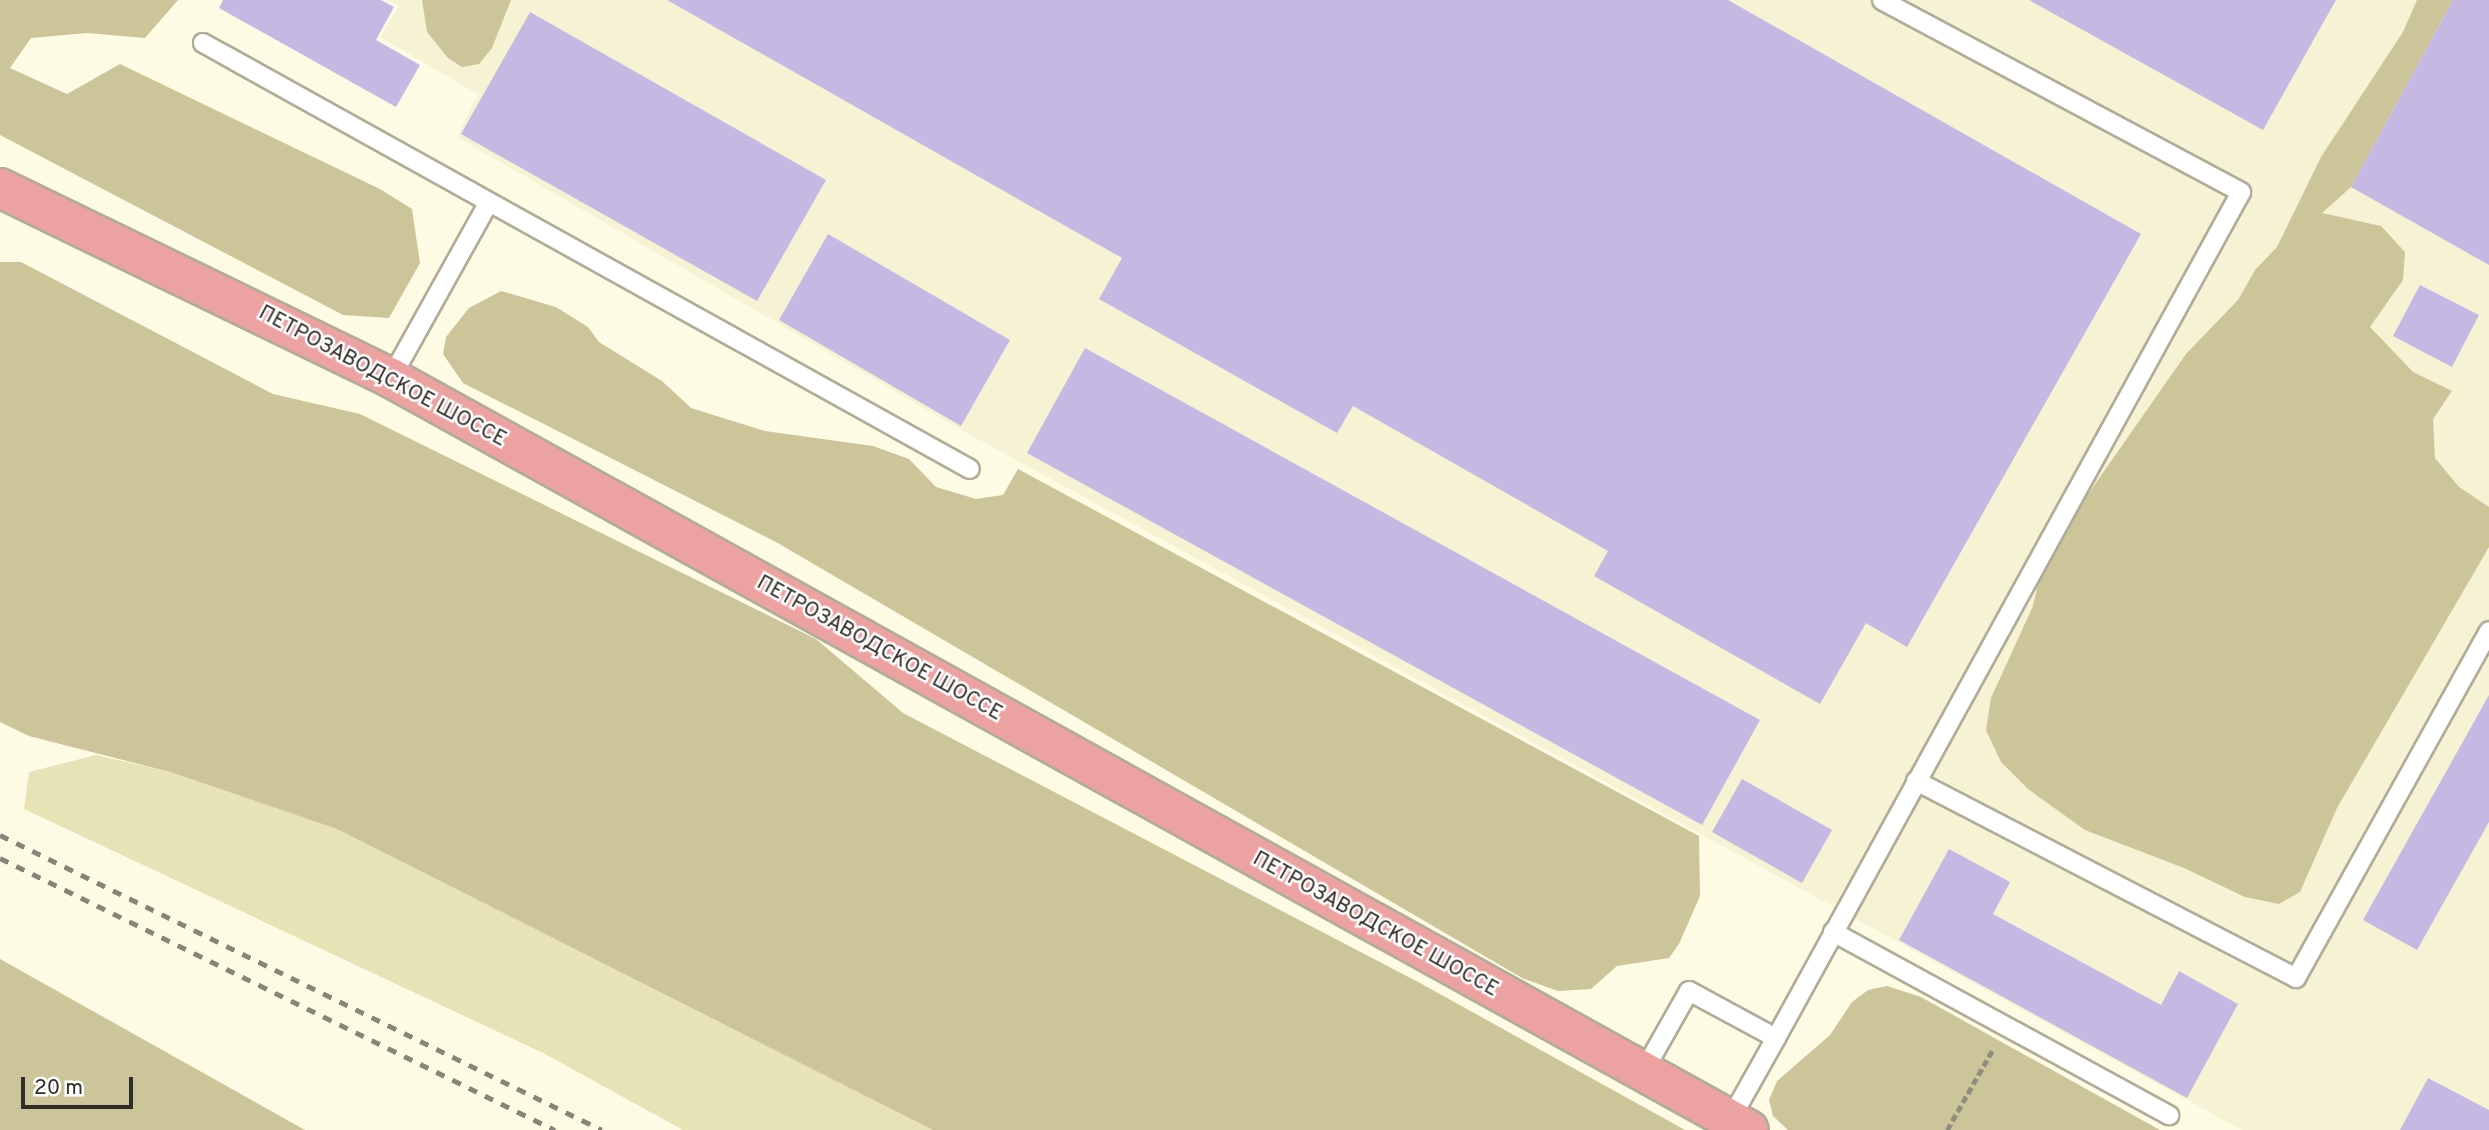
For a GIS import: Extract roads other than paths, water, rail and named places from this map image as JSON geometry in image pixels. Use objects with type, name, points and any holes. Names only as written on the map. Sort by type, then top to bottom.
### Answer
[{"type":"main road","name":"ПЕТРОЗАВОДСКОЕ ШОССЕ","points":[[0,188],[391,378],[1642,1074],[1739,1125]]},
{"type":"lane","points":[[1739,1125],[1776,1038],[1833,932],[2241,192],[1882,0]]},
{"type":"lane","points":[[203,43],[970,468]]},
{"type":"lane","points":[[391,378],[489,202]]},
{"type":"lane","points":[[1916,781],[2296,978],[2489,631]]},
{"type":"lane","points":[[1833,932],[2169,1115]]},
{"type":"lane","points":[[1642,1074],[1689,991],[1776,1038]]},
{"type":"railway","points":[[0,835],[602,1130]]},
{"type":"railway","points":[[0,858],[555,1130]]}]
